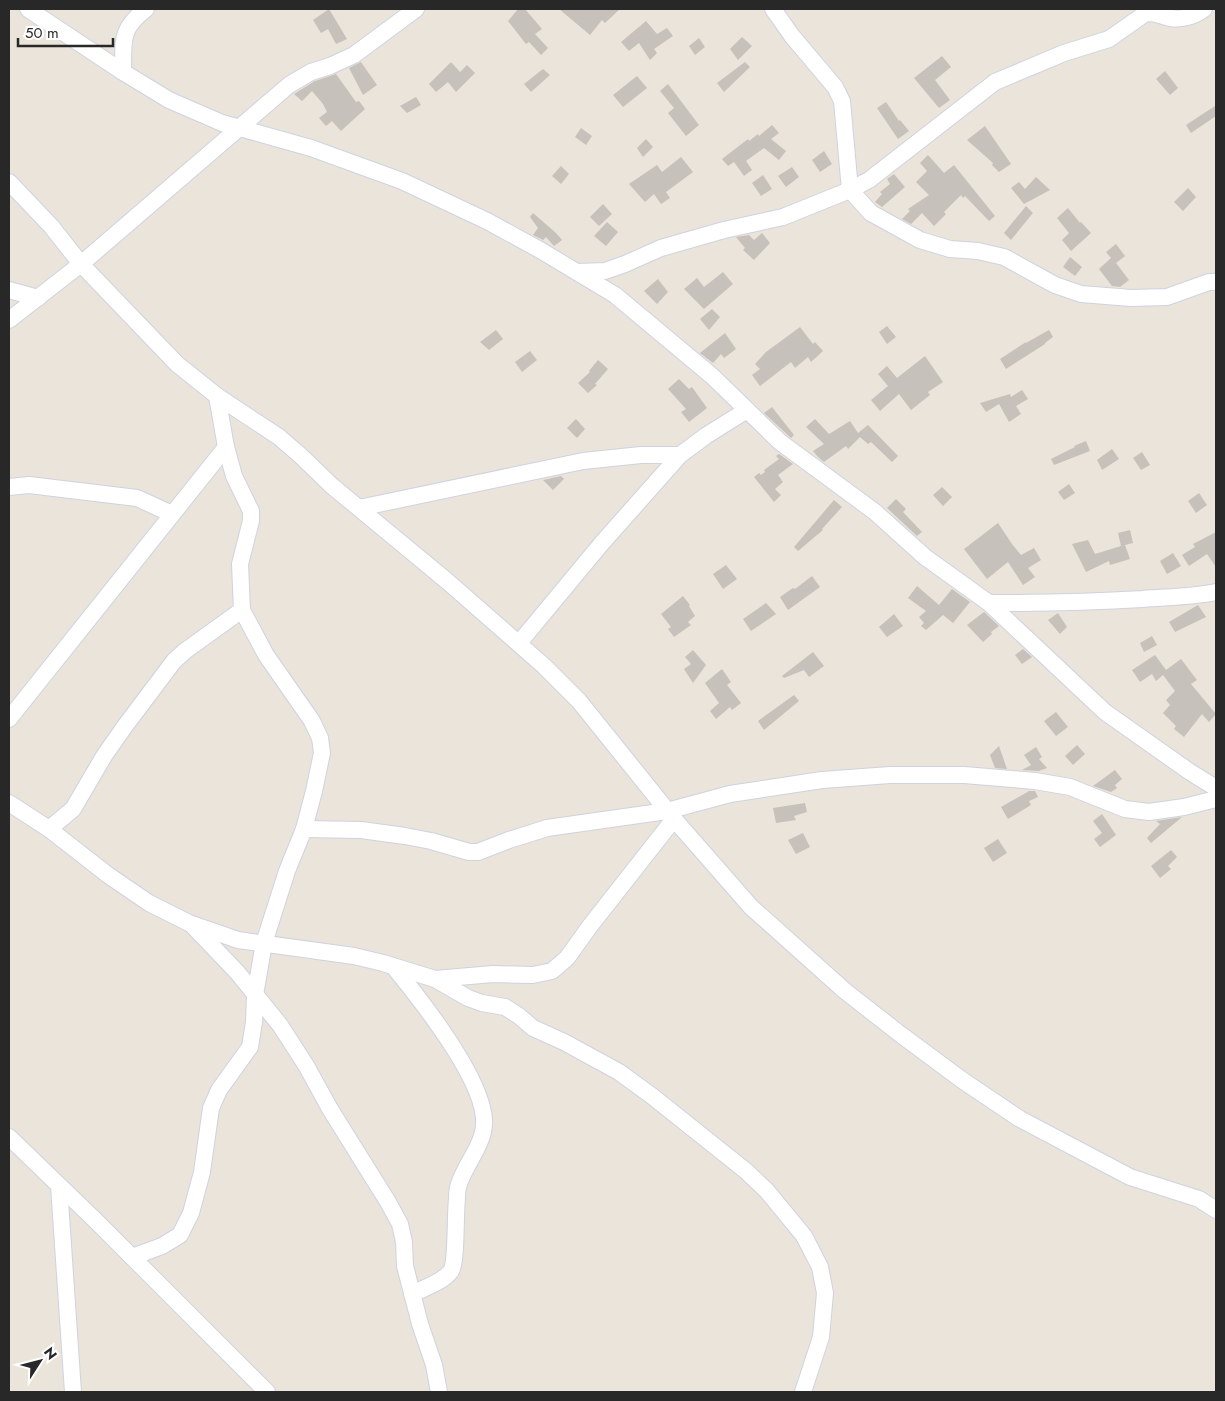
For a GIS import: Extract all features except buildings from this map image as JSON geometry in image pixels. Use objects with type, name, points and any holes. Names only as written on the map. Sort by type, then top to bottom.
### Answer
[{"type":"street","points":[[28,9],[169,100],[222,123],[311,148],[402,181],[487,221],[615,294],[712,376],[780,442],[875,512],[925,557],[988,603],[1105,712],[1216,788]]},
{"type":"street","points":[[123,72],[125,33],[130,23],[146,9]]},
{"type":"street","points":[[9,320],[81,264],[154,203],[289,85],[311,72],[354,55],[416,9]]},
{"type":"street","points":[[773,9],[792,36],[835,87],[842,101],[850,190],[871,214],[920,240],[950,249],[978,251],[1004,257],[1055,285],[1081,294],[1131,298],[1168,297],[1209,282],[1216,282]]},
{"type":"street","points":[[577,272],[605,271],[661,248],[724,230],[783,217],[850,190],[869,180],[893,163],[995,82],[1064,52],[1109,39],[1146,13],[1151,12],[1170,18],[1184,18],[1193,16],[1204,9]]},
{"type":"street","points":[[9,182],[51,226],[81,264],[177,364],[217,396],[279,437],[302,456],[332,486],[434,569],[519,643],[579,701],[670,815],[751,907],[845,991],[962,1080],[1020,1119],[1130,1177],[1198,1198],[1216,1210]]},
{"type":"street","points":[[9,290],[38,298]]},
{"type":"street","points":[[132,1257],[146,1253],[172,1241],[180,1235],[191,1212],[202,1172],[211,1108],[220,1090],[250,1047],[254,1022],[255,995],[264,942],[287,872],[304,829],[322,754],[320,738],[312,721],[266,655],[242,610],[240,564],[251,520],[250,511],[234,476],[226,447],[217,396]]},
{"type":"street","points":[[519,643],[608,536],[680,456],[707,435],[747,410]]},
{"type":"street","points":[[9,719],[226,447]]},
{"type":"street","points":[[359,508],[583,461],[641,455],[680,456]]},
{"type":"street","points":[[9,487],[29,486],[137,498],[172,514]]},
{"type":"street","points":[[988,603],[1053,604],[1176,597],[1216,592]]},
{"type":"street","points":[[49,829],[73,809],[120,733],[174,661],[242,610]]},
{"type":"street","points":[[304,829],[361,830],[405,836],[469,852],[478,852],[547,828],[670,815],[730,794],[822,780],[890,775],[964,775],[1035,781],[1070,787],[1125,809],[1149,812],[1184,807],[1216,799]]},
{"type":"street","points":[[9,803],[49,829],[108,875],[149,903],[189,923],[238,940],[264,942],[354,956],[435,979],[468,998],[505,1008],[519,1016],[533,1028],[564,1042],[619,1072],[652,1096],[746,1171],[767,1191],[804,1236],[820,1267],[825,1292],[822,1337],[804,1392]]},
{"type":"street","points":[[435,979],[493,974],[532,975],[552,971],[567,958],[670,815]]},
{"type":"street","points":[[189,923],[237,972],[280,1025],[396,1216],[404,1242],[406,1266],[412,1294],[434,1365],[439,1392]]},
{"type":"street","points":[[393,966],[421,1001],[472,1078],[484,1111],[484,1127],[475,1151],[458,1184],[455,1210],[454,1261],[451,1270],[439,1280],[412,1294]]},
{"type":"street","points":[[9,1138],[60,1186],[267,1392]]},
{"type":"street","points":[[60,1186],[73,1392]]}]
